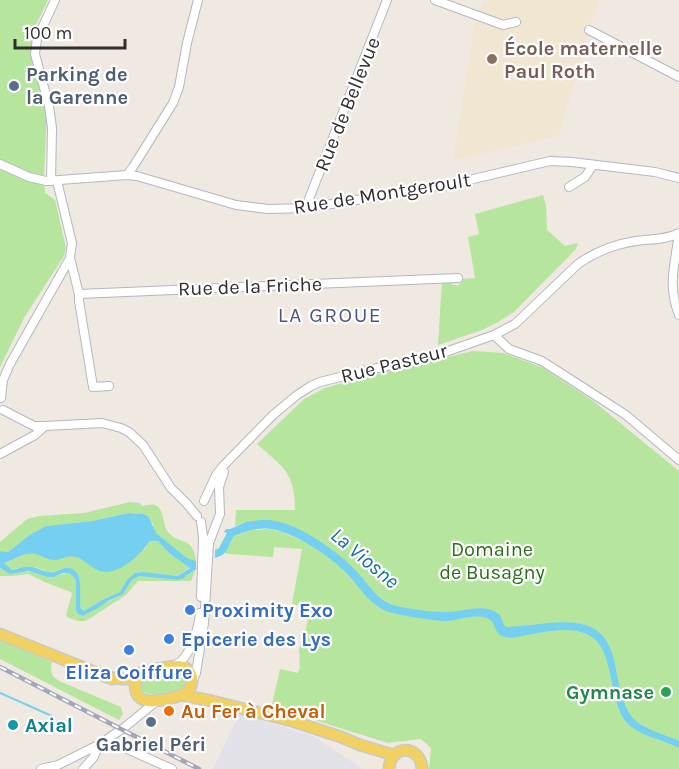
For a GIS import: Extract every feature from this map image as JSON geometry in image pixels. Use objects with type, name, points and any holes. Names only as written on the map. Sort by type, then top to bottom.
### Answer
[{"type":"main road","points":[[0,634],[107,677],[126,686],[147,701],[181,696],[212,701],[300,723],[360,745],[394,754]]},
{"type":"main road","points":[[107,677],[125,679],[145,671],[176,665],[184,667],[212,701]]},
{"type":"main road","points":[[137,694],[135,682],[141,673]]},
{"type":"main road","points":[[181,696],[188,691],[192,678]]},
{"type":"main road","points":[[360,745],[389,768]]},
{"type":"main road","points":[[389,768],[394,754],[409,751],[421,759],[422,769]]},
{"type":"street","points":[[55,0],[37,39],[35,54],[49,106],[54,181],[72,243],[70,258],[79,294],[93,387],[109,386]]},
{"type":"street","points":[[127,175],[173,103],[179,87],[198,0]]},
{"type":"street","name":"Rue de Bellevue","points":[[307,208],[387,0]]},
{"type":"street","points":[[435,0],[503,25],[516,22]]},
{"type":"street","points":[[589,30],[679,77]]},
{"type":"street","name":"Rue de Montgeroult","points":[[54,181],[137,176],[236,206],[268,209],[307,208],[453,185],[550,161],[655,172],[679,178]]},
{"type":"street","points":[[0,164],[29,177],[54,181]]},
{"type":"street","points":[[569,187],[585,177],[593,165]]},
{"type":"street","points":[[678,234],[672,284],[673,300],[679,315]]},
{"type":"street","name":"Rue Pasteur","points":[[202,502],[223,466],[273,415],[297,395],[320,382],[437,355],[494,335],[521,319],[586,258],[618,245],[678,234]]},
{"type":"street","points":[[70,258],[10,364],[3,380],[0,398],[4,402],[1,411],[34,426],[91,422],[110,424],[129,432],[143,445],[167,482],[199,519],[209,525],[217,520]]},
{"type":"street","name":"Rue de la Friche","points":[[79,294],[458,278]]},
{"type":"street","points":[[494,335],[509,349],[542,361],[626,415],[679,460]]},
{"type":"street","name":"Rue Pasteur","points":[[219,507],[219,487],[225,471],[297,395]]},
{"type":"street","points":[[0,454],[35,435],[45,426]]},
{"type":"street","points":[[184,501],[192,503],[213,501],[219,507],[220,514],[206,547]]},
{"type":"street","points":[[192,678],[204,623],[206,547],[197,507],[202,502]]},
{"type":"street","points":[[176,665],[188,653],[199,620],[205,570]]},
{"type":"street","points":[[132,720],[137,710],[137,694]]},
{"type":"street","points":[[41,769],[58,765],[104,742],[158,699]]},
{"type":"street","points":[[83,769],[104,742]]},
{"type":"street","points":[[104,742],[172,769]]},
{"type":"shaded area","points":[[484,0],[599,0],[559,136],[453,160],[476,16]]},
{"type":"shaded area","points":[[239,714],[313,736],[363,769],[213,769]]},
{"type":"green space","points":[[0,0],[48,0],[32,33],[32,60],[47,108],[45,193],[55,200],[66,248],[64,256],[24,318],[0,367]]},
{"type":"green space","points":[[543,195],[546,205],[547,230],[565,246],[578,243],[576,249],[514,312],[482,330],[438,345],[442,280],[448,279],[453,285],[459,285],[463,279],[475,278],[468,237],[479,234],[475,214]]},
{"type":"green space","name":"Domaine de Busagny","points":[[473,351],[504,353],[543,368],[592,400],[679,471],[679,769],[429,769],[431,748],[421,739],[388,743],[295,714],[271,709],[280,669],[298,673],[300,668],[299,649],[304,639],[310,608],[292,604],[302,549],[274,547],[273,557],[225,553],[234,536],[253,530],[268,529],[282,532],[303,541],[305,532],[246,522],[235,526],[236,510],[295,510],[293,487],[286,471],[257,444],[304,399],[325,388]]},
{"type":"green space","points":[[130,502],[143,506],[152,504],[157,506],[168,532],[192,547],[196,561],[187,558],[156,533],[153,524],[145,517],[133,513],[92,521],[46,526],[31,534],[8,552],[0,551],[0,542],[27,519],[84,513]]},
{"type":"green space","points":[[150,541],[158,541],[169,553],[190,567],[178,576],[138,572],[120,592],[84,611],[81,609],[76,573],[64,568],[50,572],[29,567],[12,570],[4,563],[27,554],[36,554],[54,560],[75,556],[97,570],[145,549]]},
{"type":"green space","points":[[0,568],[10,573],[33,572],[49,577],[71,574],[77,585],[76,610],[82,616],[124,593],[132,580],[139,576],[177,580],[196,569],[191,581],[138,581],[126,595],[85,621],[78,621],[66,615],[71,592],[28,574],[0,576]]},
{"type":"green space","points":[[0,640],[52,662],[52,673],[56,679],[121,707],[123,714],[119,720],[0,659]]},
{"type":"green space","points":[[177,671],[186,678],[186,684],[182,690],[150,694],[145,693],[140,686],[145,677]]},
{"type":"water","points":[[129,513],[148,516],[156,533],[187,558],[196,561],[196,569],[177,580],[139,576],[132,580],[123,594],[82,616],[76,610],[76,581],[69,573],[48,577],[29,571],[10,574],[0,568],[0,551],[8,552],[31,534],[46,526],[92,521]],"holes":[[[150,541],[158,541],[169,553],[190,568],[178,576],[135,573],[127,580],[120,592],[84,611],[80,604],[79,578],[73,569],[65,568],[46,572],[27,567],[12,570],[4,563],[31,554],[53,560],[73,556],[97,570],[107,572],[114,571],[128,563]]]},
{"type":"water","points":[[261,520],[287,524],[327,546],[350,565],[387,603],[418,610],[441,612],[488,609],[500,615],[506,627],[565,622],[585,625],[598,631],[612,653],[626,708],[638,723],[679,741],[679,748],[644,734],[626,722],[618,705],[601,647],[594,638],[584,633],[560,630],[511,638],[500,635],[492,621],[487,618],[470,617],[442,621],[389,612],[370,600],[344,571],[325,555],[280,531],[256,529],[234,536],[225,552],[215,558],[215,550],[219,548],[227,533],[224,532],[226,529]]},
{"type":"waterway","points":[[0,693],[52,716]]},
{"type":"railway","points":[[0,667],[199,769]]},
{"type":"place","name":"École maternelle Paul Roth","points":[[492,59]]},
{"type":"place","name":"Parking de la Garenne","points":[[14,86]]},
{"type":"place","name":"Proximity Exo","points":[[190,610]]},
{"type":"place","name":"Epicerie des Lys","points":[[169,639]]},
{"type":"place","name":"Eliza Coiffure","points":[[129,650]]},
{"type":"place","name":"Gymnase","points":[[666,692]]},
{"type":"place","name":"Au Fer à Cheval","points":[[169,711]]},
{"type":"place","name":"Gabriel Péri","points":[[151,722]]},
{"type":"place","name":"Axial","points":[[13,725]]},
{"type":"district","name":"LA GROUE","points":[[330,315]]},
{"type":"water label","name":"La Viosne","points":[[365,558]]}]
